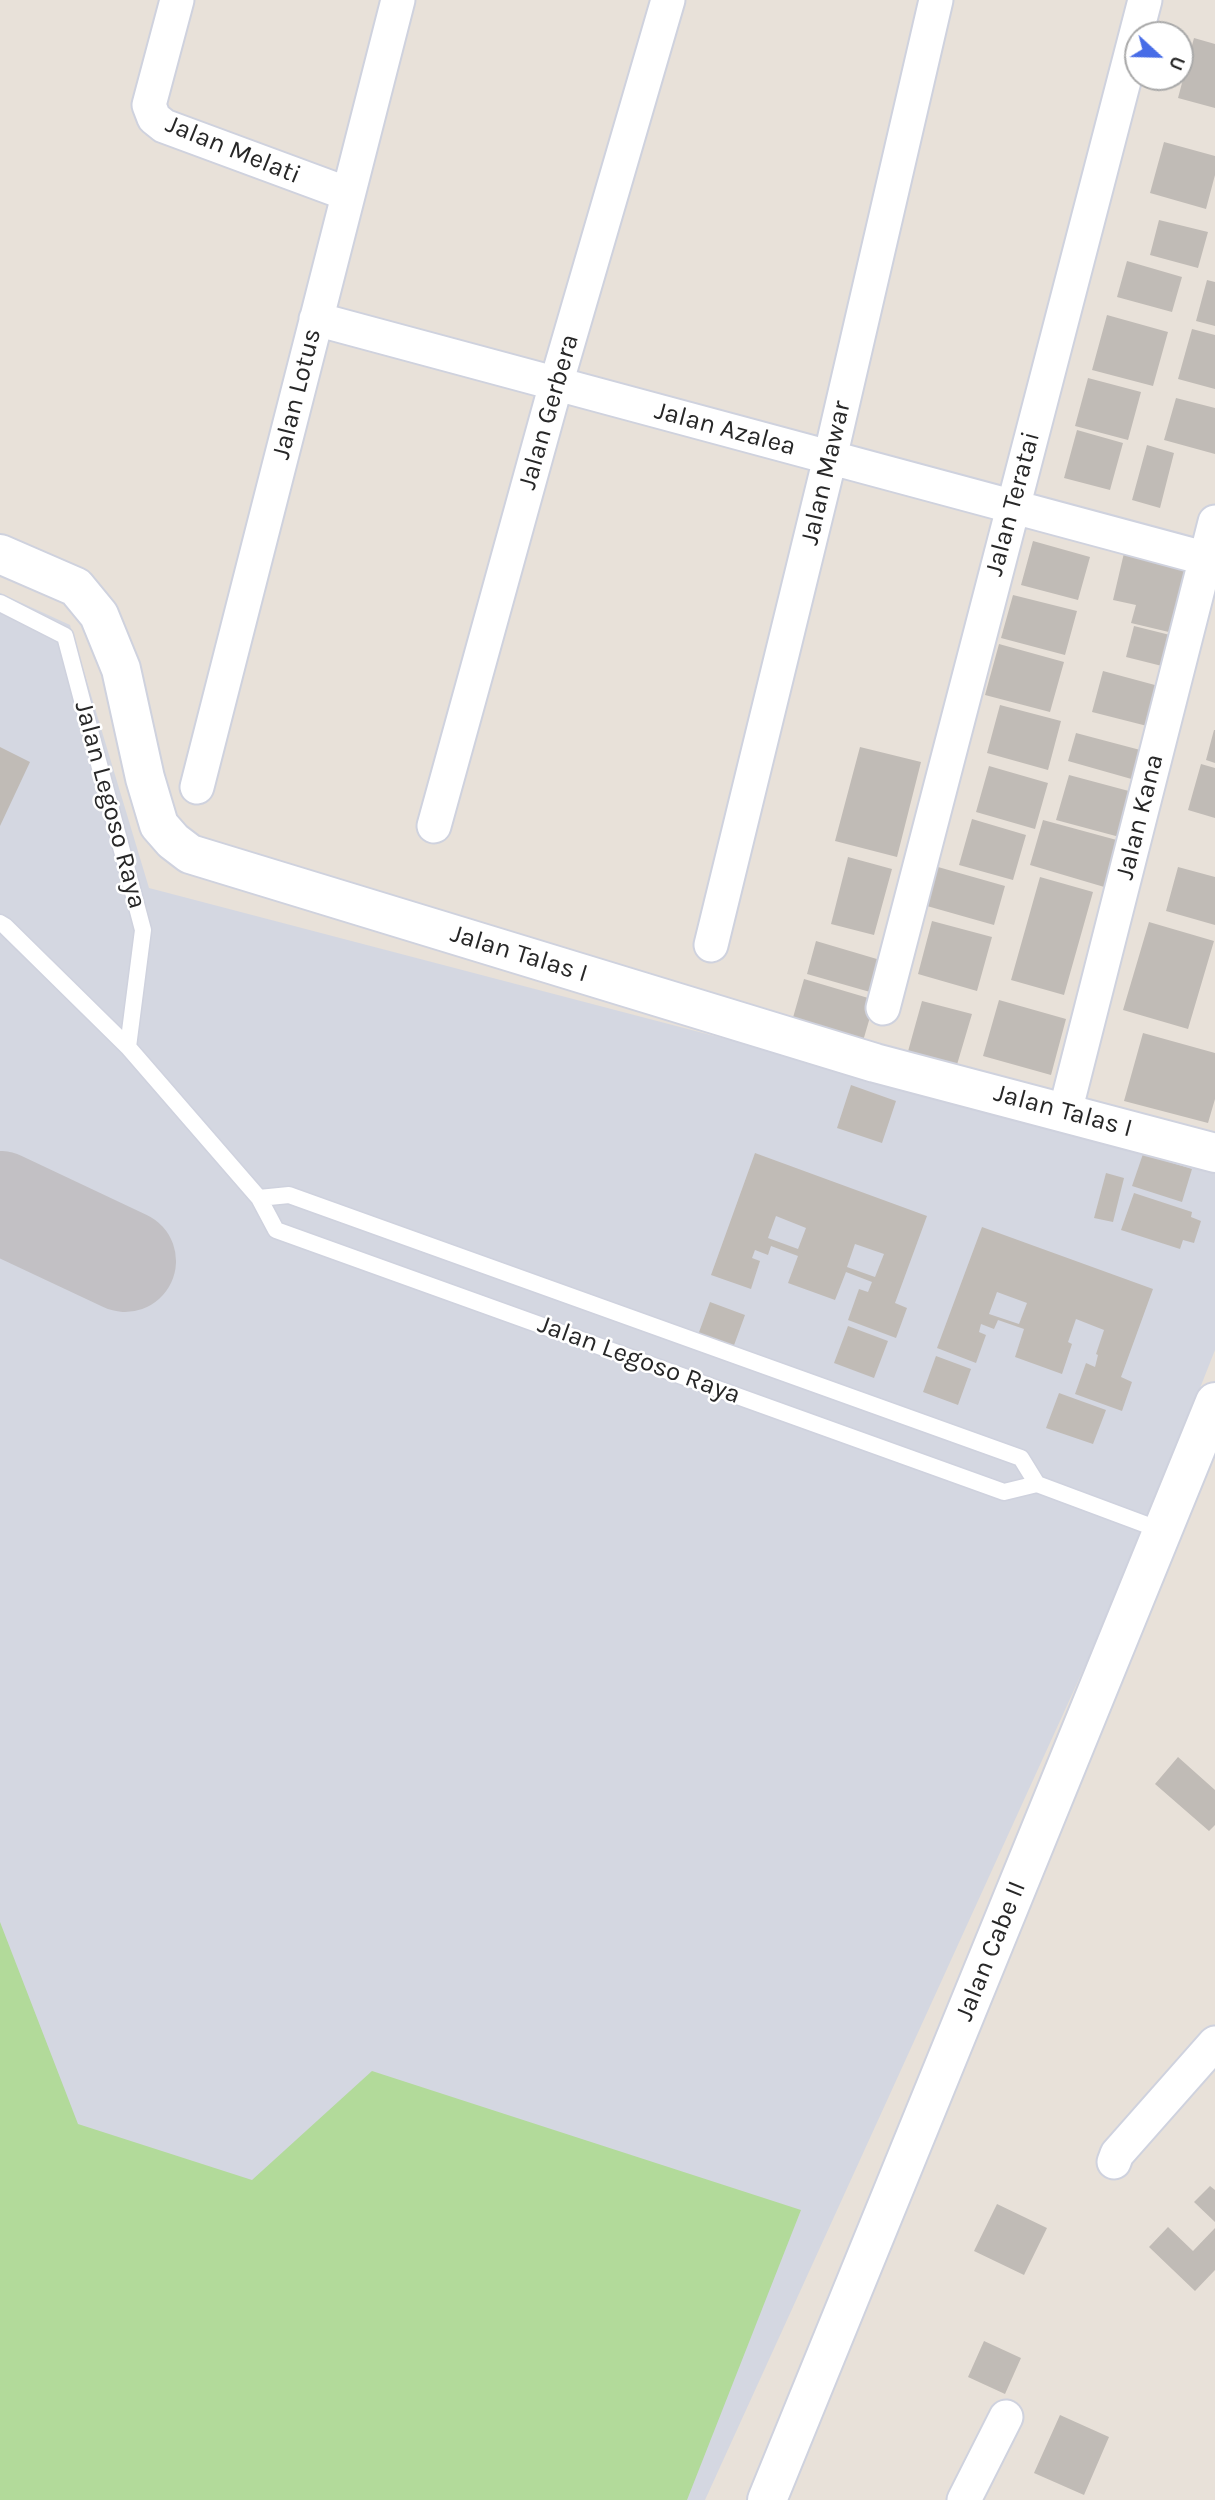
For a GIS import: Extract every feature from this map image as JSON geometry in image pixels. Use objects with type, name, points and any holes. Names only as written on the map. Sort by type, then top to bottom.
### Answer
[{"type":"street","name":"Jalan Melati","points":[[177,0],[149,104],[154,118],[164,125],[348,194]]},
{"type":"street","name":"Jalan Lotus","points":[[197,787],[397,0]]},
{"type":"street","name":"Jalan Gerbera","points":[[434,826],[556,384],[668,0]]},
{"type":"street","name":"Jalan Mawar","points":[[711,945],[831,458],[936,0]]},
{"type":"street","name":"Jalan Teratai","points":[[883,1008],[1145,0]]},
{"type":"street","name":"Jalan Azalea","points":[[316,319],[1210,560]]},
{"type":"street","name":"Jalan Kana","points":[[1065,1112],[1210,560],[1215,522]]},
{"type":"street","name":"Jalan Talas I","points":[[0,554],[76,587],[99,615],[121,668],[145,778],[159,825],[173,841],[190,854],[875,1063],[1215,1153]]},
{"type":"street","name":"Jalan Cabe II","points":[[767,2500],[1214,1407]]},
{"type":"street","points":[[1114,2162],[1117,2154],[1215,2043]]},
{"type":"street","points":[[964,2500],[1006,2417]]},
{"type":"lane","name":"Jalan Legoso Raya","points":[[0,603],[65,636],[143,930],[128,1047]]},
{"type":"lane","name":"Jalan Legoso Raya","points":[[0,923],[128,1047],[259,1198],[276,1230],[1004,1492],[1037,1484],[1021,1458],[289,1195],[259,1198]]},
{"type":"lane","points":[[1037,1484],[1163,1531]]},
{"type":"shaded area","points":[[0,593],[70,625],[149,888],[1215,1167],[1215,1350],[1126,1576],[705,2500],[0,2500]]},
{"type":"green space","points":[[0,1922],[78,2124],[252,2180],[372,2071],[801,2210],[687,2500],[0,2500]]},
{"type":"building","points":[[1194,38],[1215,44],[1215,108],[1178,98],[1180,91],[1194,91]]},
{"type":"building","points":[[1164,142],[1215,156],[1215,175],[1206,209],[1150,193]]},
{"type":"building","points":[[1159,220],[1208,232],[1198,268],[1150,255]]},
{"type":"building","points":[[1127,261],[1182,277],[1172,312],[1117,297]]},
{"type":"building","points":[[1207,280],[1215,282],[1215,326],[1196,321]]},
{"type":"building","points":[[1107,315],[1168,332],[1153,386],[1092,370]]},
{"type":"building","points":[[1192,329],[1215,335],[1215,389],[1178,379]]},
{"type":"building","points":[[1088,378],[1141,392],[1128,440],[1075,426]]},
{"type":"building","points":[[1176,398],[1215,408],[1215,454],[1164,440]]},
{"type":"building","points":[[1077,430],[1123,443],[1110,490],[1064,478]]},
{"type":"building","points":[[1147,445],[1174,453],[1160,508],[1132,500]]},
{"type":"building","points":[[1033,541],[1090,557],[1078,600],[1021,585]]},
{"type":"building","points":[[1124,553],[1189,569],[1173,633],[1131,623],[1136,605],[1113,600]]},
{"type":"building","points":[[1013,595],[1077,611],[1065,655],[1001,638]]},
{"type":"building","points":[[1134,626],[1170,635],[1162,666],[1126,657]]},
{"type":"building","points":[[999,644],[1064,662],[1050,712],[985,695]]},
{"type":"building","points":[[1103,671],[1166,688],[1155,728],[1092,712]]},
{"type":"building","points":[[1000,705],[1061,721],[1048,770],[987,753]]},
{"type":"building","points":[[1215,730],[1215,763],[1206,760]]},
{"type":"building","points":[[1076,733],[1144,751],[1135,780],[1068,761]]},
{"type":"building","points":[[0,747],[30,762],[0,826]]},
{"type":"building","points":[[860,747],[921,762],[897,857],[835,841]]},
{"type":"building","points":[[1201,764],[1215,768],[1215,818],[1188,810]]},
{"type":"building","points":[[989,766],[1048,783],[1035,829],[976,812]]},
{"type":"building","points":[[1069,775],[1140,794],[1127,839],[1056,820]]},
{"type":"building","points":[[972,819],[1026,835],[1013,880],[959,865]]},
{"type":"building","points":[[1043,820],[1124,842],[1111,889],[1030,865]]},
{"type":"building","points":[[848,857],[892,869],[874,935],[831,924]]},
{"type":"building","points":[[938,867],[1005,886],[994,925],[927,906]]},
{"type":"building","points":[[1178,867],[1215,877],[1215,925],[1166,911]]},
{"type":"building","points":[[1040,877],[1093,892],[1064,995],[1011,980]]},
{"type":"building","points":[[932,921],[992,937],[977,991],[918,974]]},
{"type":"building","points":[[1149,922],[1214,941],[1188,1029],[1123,1010]]},
{"type":"building","points":[[816,941],[887,962],[877,994],[807,974]]},
{"type":"building","points":[[804,979],[875,1000],[863,1041],[792,1021]]},
{"type":"building","points":[[999,1000],[1066,1019],[1051,1075],[983,1056]]},
{"type":"building","points":[[922,1001],[972,1014],[956,1068],[907,1055]]},
{"type":"building","points":[[1143,1033],[1215,1053],[1215,1099],[1208,1123],[1124,1101]]},
{"type":"building","points":[[851,1085],[896,1101],[882,1143],[837,1128]]},
{"type":"building","points":[[755,1153],[927,1216],[895,1303],[907,1308],[896,1338],[848,1320],[859,1289],[868,1292],[872,1282],[846,1272],[835,1300],[788,1283],[798,1256],[771,1246],[768,1255],[755,1250],[752,1258],[760,1261],[751,1289],[711,1275]],"holes":[[[776,1216],[806,1228],[798,1249],[768,1238]],[[855,1244],[884,1254],[875,1277],[847,1267]]]},
{"type":"building","points":[[1143,1154],[1192,1169],[1182,1202],[1132,1186]]},
{"type":"building","points":[[1106,1173],[1124,1178],[1113,1222],[1094,1218]]},
{"type":"building","points":[[1134,1193],[1192,1212],[1191,1217],[1201,1221],[1194,1243],[1183,1240],[1180,1249],[1121,1230]]},
{"type":"building","points":[[982,1227],[1153,1289],[1121,1377],[1132,1382],[1122,1411],[1075,1394],[1086,1363],[1095,1367],[1096,1354],[1104,1330],[1076,1319],[1068,1342],[1072,1344],[1062,1374],[1015,1357],[1024,1329],[998,1320],[994,1329],[981,1324],[979,1332],[986,1335],[976,1363],[937,1348]],"holes":[[[997,1292],[1027,1303],[1019,1324],[989,1314]]]},
{"type":"building","points":[[710,1302],[745,1315],[733,1348],[698,1335]]},
{"type":"building","points":[[848,1326],[888,1341],[874,1378],[834,1363]]},
{"type":"building","points":[[936,1356],[971,1369],[958,1405],[923,1392]]},
{"type":"building","points":[[1059,1393],[1106,1410],[1093,1444],[1046,1428]]},
{"type":"building","points":[[1178,1757],[1215,1790],[1215,1825],[1209,1831],[1155,1784]]},
{"type":"building","points":[[1210,2186],[1215,2190],[1215,2222],[1194,2202]]},
{"type":"building","points":[[997,2204],[1047,2228],[1024,2275],[974,2251]]},
{"type":"building","points":[[1168,2227],[1193,2251],[1215,2228],[1215,2270],[1195,2291],[1149,2247]]},
{"type":"building","points":[[984,2341],[1021,2358],[1005,2394],[968,2377]]},
{"type":"building","points":[[1060,2415],[1109,2437],[1084,2495],[1034,2473]]},
{"type":"taxiway","points":[[0,1202],[125,1261]]}]
